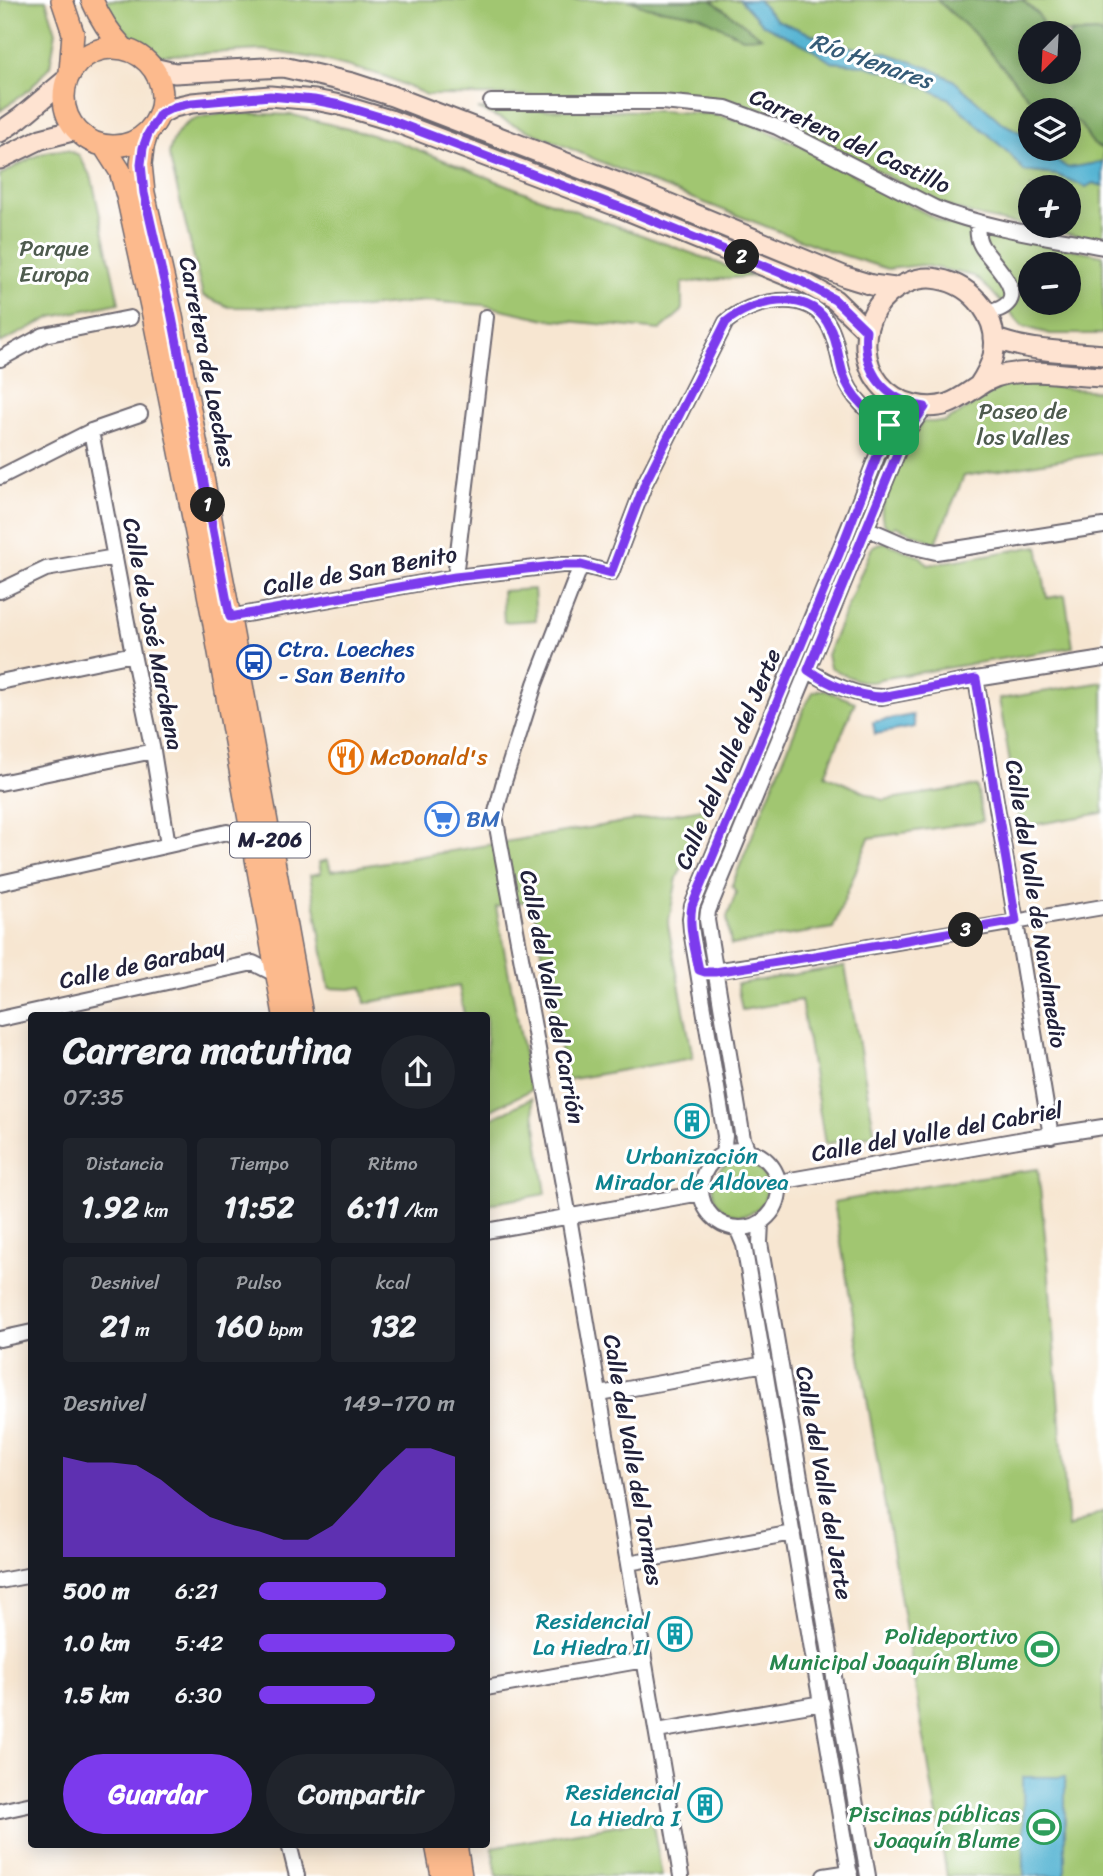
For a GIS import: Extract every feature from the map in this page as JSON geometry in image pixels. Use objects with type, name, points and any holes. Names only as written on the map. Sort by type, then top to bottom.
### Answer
[{"type":"main road","points":[[62,0],[73,33],[64,102],[68,117],[76,130],[89,140],[104,146],[127,145],[148,134]]},
{"type":"main road","points":[[92,0],[98,15],[124,49]]},
{"type":"main road","points":[[0,132],[20,118],[88,55],[111,48],[124,49],[140,56],[153,68],[162,90],[160,114]]},
{"type":"main road","points":[[153,68],[175,73],[283,67],[352,83],[629,187],[846,277],[872,285],[895,288]]},
{"type":"main road","points":[[160,114],[192,103],[270,96],[340,105],[390,120],[609,203],[803,282],[835,300],[866,330]]},
{"type":"main road","name":"M-206","points":[[148,134],[160,114]]},
{"type":"main road","points":[[0,159],[41,139],[76,130]]},
{"type":"main road","name":"Carretera de Loeches","points":[[148,134],[141,164],[144,193],[171,312],[230,617],[301,1012]]},
{"type":"main road","name":"Carretera de Loeches","points":[[104,146],[120,171],[153,314],[210,606],[283,1012]]},
{"type":"main road","points":[[979,385],[991,363],[994,338],[987,313],[975,296],[957,284],[936,278],[915,280],[895,288],[876,306],[866,330],[866,355],[875,377],[892,395],[902,401],[925,407],[945,405],[964,398],[992,377],[1010,373],[1103,377]]},
{"type":"main road","points":[[994,338],[1011,345],[1030,348],[1103,355]]},
{"type":"main road","points":[[437,1848],[442,1876]]},
{"type":"main road","points":[[457,1848],[461,1876]]},
{"type":"street","name":"Carretera del Castillo","points":[[491,102],[662,102],[726,108],[777,127],[935,208],[978,223],[1103,247]]},
{"type":"street","points":[[978,223],[980,244],[1003,275],[1011,293],[1006,305],[987,313]]},
{"type":"street","name":"Calle de San Benito","points":[[230,617],[455,577],[562,565],[581,565],[611,573],[645,483],[726,322],[736,314],[777,300],[799,301],[815,310],[827,322],[844,376],[857,399],[868,413],[889,425]]},
{"type":"street","points":[[455,577],[486,317]]},
{"type":"street","points":[[0,359],[44,335],[130,318]]},
{"type":"street","name":"Calle del Valle del Jerte","points":[[723,1154],[725,1136],[691,930],[692,906],[843,543],[889,425],[892,395]]},
{"type":"street","name":"Calle del Valle del Jerte","points":[[748,1151],[743,1139],[715,972],[708,911],[901,444],[925,407]]},
{"type":"street","points":[[0,477],[91,431],[140,414]]},
{"type":"street","name":"Calle de José Marchena","points":[[91,431],[132,654],[153,751],[168,845]]},
{"type":"street","points":[[866,528],[905,545],[936,552],[1103,526]]},
{"type":"street","points":[[0,591],[46,569],[115,557]]},
{"type":"street","name":"Calle del Valle del Carrión","points":[[569,1217],[495,816],[534,684],[581,565]]},
{"type":"street","points":[[0,682],[132,654]]},
{"type":"street","points":[[808,670],[816,676],[868,697],[882,697],[1103,659]]},
{"type":"street","name":"Calle del Valle de Navalmedio","points":[[976,679],[1052,1136]]},
{"type":"street","points":[[0,783],[153,751]]},
{"type":"street","points":[[0,883],[227,832],[247,811]]},
{"type":"street","points":[[227,832],[253,843]]},
{"type":"street","points":[[699,970],[715,972],[1103,907]]},
{"type":"street","name":"Calle de Garabay","points":[[32,1012],[250,964],[270,939]]},
{"type":"street","name":"Calle de Garabay","points":[[250,964],[277,975]]},
{"type":"street","name":"Calle de Garabay","points":[[0,1019],[28,1013]]},
{"type":"street","name":"Calle del Valle del Cabriel","points":[[779,1182],[1024,1139],[1103,1128]]},
{"type":"street","points":[[748,1151],[763,1158],[771,1166],[779,1182],[779,1192],[770,1214],[761,1222],[737,1228],[724,1224],[705,1206],[701,1193],[702,1180],[713,1160],[723,1154],[748,1151]]},
{"type":"street","points":[[490,1230],[701,1193]]},
{"type":"street","name":"Calle del Valle del Tormes","points":[[569,1217],[681,1876]]},
{"type":"street","name":"Calle del Valle del Jerte","points":[[761,1222],[760,1243],[868,1876]]},
{"type":"street","name":"Calle del Valle del Jerte","points":[[737,1228],[744,1245],[765,1364],[850,1874]]},
{"type":"street","points":[[0,1339],[28,1333]]},
{"type":"street","points":[[600,1394],[765,1364]]},
{"type":"street","points":[[628,1563],[793,1533]]},
{"type":"street","points":[[0,1581],[28,1576]]},
{"type":"street","points":[[490,1687],[644,1660]]},
{"type":"street","points":[[657,1731],[822,1703]]},
{"type":"street","points":[[0,1811],[28,1805]]},
{"type":"street","points":[[290,1848],[297,1876]]},
{"type":"street","points":[[824,1876],[850,1874]]},
{"type":"green space","points":[[0,0],[46,0],[56,32],[50,66],[31,88],[0,111]]},
{"type":"green space","points":[[105,0],[629,0],[647,7],[698,15],[743,37],[759,36],[711,0],[740,0],[762,24],[807,46],[831,62],[863,65],[902,76],[948,98],[1011,155],[1024,171],[1057,175],[1018,175],[1018,225],[945,206],[772,117],[737,103],[682,96],[427,95],[384,76],[320,59],[263,50],[154,56],[115,18]]},
{"type":"green space","points":[[629,0],[711,0],[761,37],[743,38],[698,15],[647,7]]},
{"type":"green space","points":[[758,0],[937,0],[973,32],[1030,98],[1018,98],[1018,131],[1002,123],[953,80],[929,68],[886,53],[850,47],[776,20]]},
{"type":"green space","points":[[937,0],[1022,0],[1038,14],[1041,21],[1018,21],[1018,84],[1082,84],[1082,33],[1097,32],[1103,35],[1103,149],[1093,144],[1081,125],[1081,98],[1028,97],[973,32]]},
{"type":"green space","points":[[1022,0],[1103,0],[1103,35],[1097,32],[1082,32],[1082,21],[1041,21],[1038,14]]},
{"type":"green space","points":[[478,109],[660,111],[712,114],[750,123],[797,144],[946,224],[1103,255],[1103,334],[1050,334],[1022,326],[974,276],[922,265],[888,269],[830,251],[627,173]]},
{"type":"green space","points":[[210,115],[293,115],[396,141],[532,195],[754,276],[682,283],[682,311],[660,330],[546,319],[483,305],[425,301],[356,308],[229,307],[203,296],[169,155],[172,143],[183,126]]},
{"type":"green space","points":[[1081,125],[1093,144],[1103,149],[1103,162],[1068,168],[1056,161],[1081,161]]},
{"type":"green space","name":"Parque Europa","points":[[67,150],[79,155],[92,179],[119,303],[52,317],[0,343],[0,175],[49,151]]},
{"type":"green space","points":[[1093,183],[1103,186],[1103,240],[1081,236],[1081,185],[1086,187]]},
{"type":"green space","name":"Paseo de los Valles","points":[[1022,383],[1103,391],[1103,453],[964,476],[936,543],[895,526],[892,530],[886,526],[882,518],[882,508],[908,444],[922,422],[944,422],[1005,384]]},
{"type":"green space","points":[[884,542],[921,557],[928,565],[1038,546],[1047,598],[1065,595],[1073,647],[869,682],[855,679],[830,667],[827,655],[872,547]]},
{"type":"green space","points":[[534,589],[536,620],[504,622],[502,591]]},
{"type":"green space","points":[[1103,682],[1103,813],[1021,827],[999,699]]},
{"type":"green space","points":[[819,690],[855,702],[825,775],[883,800],[977,786],[983,821],[869,838],[833,928],[731,945],[727,917],[736,893],[732,885],[805,706],[813,692]]},
{"type":"green space","points":[[708,808],[677,878],[668,925],[693,1058],[566,1080],[532,900],[496,907],[531,1090],[490,1110],[490,1012],[463,1012],[459,986],[365,1003],[362,987],[329,988],[310,875],[321,873],[319,862],[328,860],[331,871]]},
{"type":"green space","points":[[845,966],[875,1135],[825,1144],[801,1000],[742,1010],[737,984]]},
{"type":"green space","points":[[532,1098],[546,1194],[490,1203],[490,1119]]},
{"type":"green space","points":[[740,1161],[759,1169],[767,1188],[759,1207],[740,1215],[721,1207],[713,1188],[721,1169]]},
{"type":"green space","points":[[1038,1169],[1068,1528],[1103,1511],[1103,1876],[947,1876],[834,1202],[937,1183]]},
{"type":"green space","points":[[652,1819],[662,1876],[497,1876],[492,1847]]},
{"type":"water","name":"Río Henares","points":[[740,0],[758,0],[776,20],[811,34],[850,47],[886,53],[929,68],[953,80],[1002,123],[1018,131],[1018,161],[1056,161],[1068,168],[1103,162],[1103,186],[1093,183],[1086,187],[1081,185],[1081,175],[1024,171],[1011,155],[948,98],[902,76],[863,65],[831,62],[807,46],[762,24]]},
{"type":"water","points":[[913,715],[915,727],[875,734],[873,722]]},
{"type":"water","name":"Piscinas públicas Joaquín Blume","points":[[1023,1777],[1065,1777],[1065,1876],[1024,1876]]},
{"type":"place","name":"Ctra. Loeches - San Benito","points":[[254,662]]},
{"type":"place","name":"McDonald's","points":[[346,757]]},
{"type":"place","name":"BM","points":[[442,819]]},
{"type":"place","name":"Urbanización Mirador de Aldovea","points":[[692,1121]]},
{"type":"place","name":"Residencial La Hiedra II","points":[[675,1634]]},
{"type":"place","name":"Polideportivo Municipal Joaquín Blume","points":[[1042,1649]]},
{"type":"place","name":"Residencial La Hiedra I","points":[[705,1805]]},
{"type":"place","name":"Piscinas públicas Joaquín Blume","points":[[1044,1827]]},
{"type":"route","points":[[270,96],[340,105],[390,120],[622,208],[803,282],[835,300],[866,330],[866,355],[875,377],[883,387],[902,401],[925,407],[901,444],[808,670],[816,676],[868,697],[882,697],[976,679],[1016,921],[815,956],[705,972],[699,970],[691,930],[692,906],[839,554],[889,425],[868,413],[857,399],[844,376],[827,322],[815,310],[799,301],[777,300],[736,314],[726,322],[645,483],[611,573],[581,565],[562,565],[455,577],[230,617],[171,312],[144,193],[141,164],[148,134],[160,114],[174,107],[270,96]]}]
